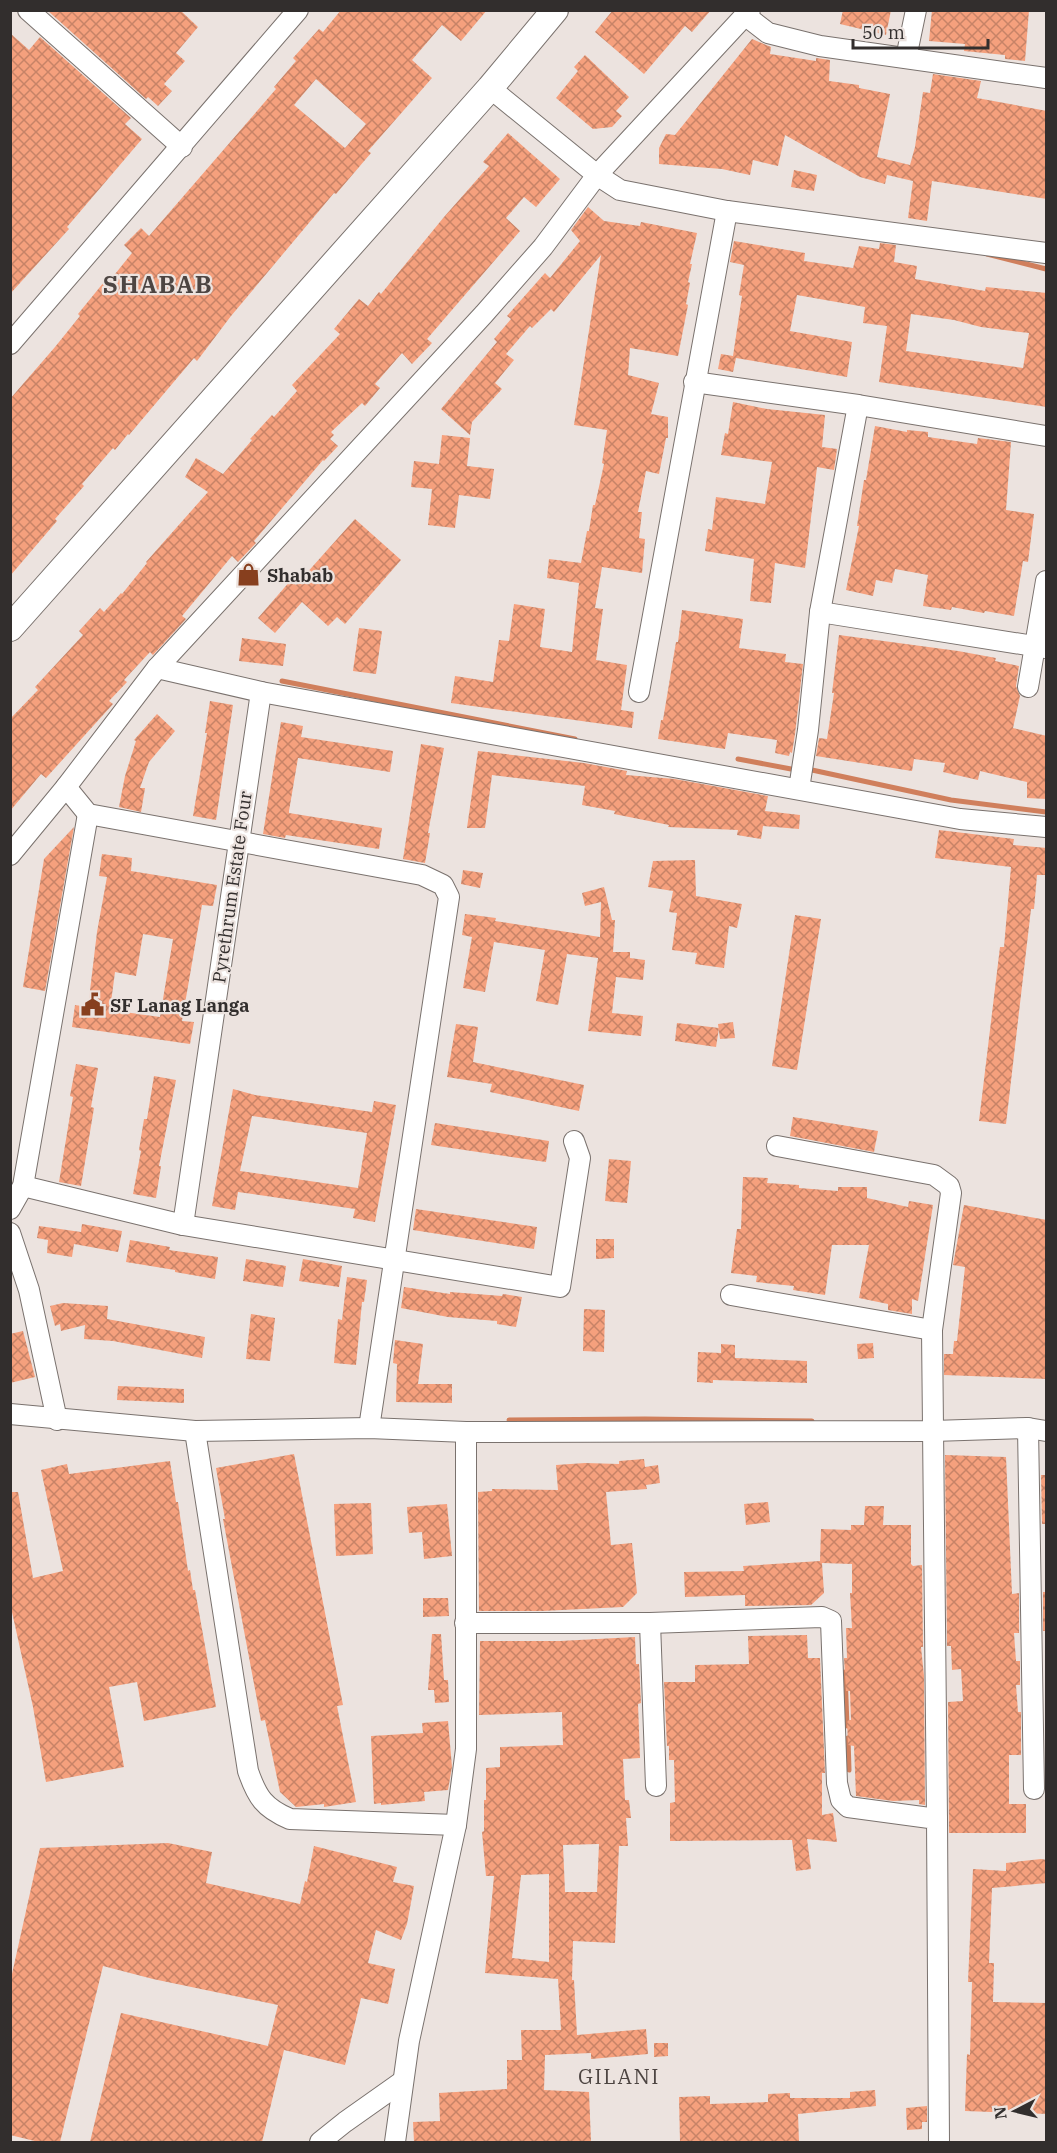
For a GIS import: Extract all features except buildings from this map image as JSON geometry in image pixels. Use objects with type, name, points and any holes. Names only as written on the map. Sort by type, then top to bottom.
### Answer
[{"type":"street","points":[[28,10],[182,147]]},
{"type":"street","points":[[10,344],[298,10]]},
{"type":"street","points":[[10,628],[490,88],[555,10]]},
{"type":"street","points":[[906,58],[916,10]]},
{"type":"street","points":[[10,855],[66,787],[157,668],[484,314],[543,247],[597,175],[748,13],[768,33],[820,46],[1047,78]]},
{"type":"street","points":[[490,88],[597,175],[620,190],[727,211],[1047,253]]},
{"type":"street","points":[[639,692],[727,211]]},
{"type":"street","points":[[694,382],[858,405],[1047,436]]},
{"type":"street","points":[[800,789],[820,612],[858,405]]},
{"type":"street","points":[[1028,687],[1041,648],[1047,581]]},
{"type":"street","points":[[820,612],[1041,648]]},
{"type":"street","points":[[157,668],[261,692],[960,819],[1047,827]]},
{"type":"street","name":"Pyrethrum Estate Four","points":[[183,1225],[261,692]]},
{"type":"street","points":[[66,787],[88,814],[422,875],[443,885],[449,897],[369,1428]]},
{"type":"street","points":[[10,1209],[23,1186],[88,814]]},
{"type":"street","points":[[23,1186],[183,1225],[560,1287],[580,1158],[574,1141]]},
{"type":"street","points":[[777,1146],[934,1175],[949,1186],[951,1193],[932,1330],[939,2142]]},
{"type":"street","points":[[10,1233],[30,1290],[57,1420]]},
{"type":"street","points":[[731,1295],[932,1330]]},
{"type":"street","points":[[10,1414],[195,1431],[369,1428],[466,1432],[1037,1430],[1039,1701],[1034,1789]]},
{"type":"street","points":[[195,1431],[248,1771],[262,1802],[277,1814],[290,1819],[456,1825]]},
{"type":"street","points":[[395,2142],[409,2041],[456,1825],[466,1749],[466,1432]]},
{"type":"street","points":[[465,1623],[650,1623],[822,1617],[831,1622],[837,1783],[841,1800],[848,1807],[937,1819]]},
{"type":"street","points":[[650,1623],[656,1786]]},
{"type":"street","points":[[320,2142],[404,2081]]},
{"type":"waterway","points":[[987,254],[1046,269]]},
{"type":"waterway","points":[[282,681],[575,739]]},
{"type":"waterway","points":[[738,759],[791,769]]},
{"type":"waterway","points":[[812,770],[951,800],[1046,812]]},
{"type":"waterway","points":[[509,1420],[812,1421]]},
{"type":"waterway","points":[[845,1672],[847,1726]]},
{"type":"waterway","points":[[848,1738],[849,1770]]},
{"type":"place","name":"Shabab","points":[[249,575]]},
{"type":"place","name":"SF Lanag Langa","points":[[92,1005]]},
{"type":"district","name":"SHABAB","points":[[158,284]]},
{"type":"district","name":"GILANI","points":[[619,2076]]}]
